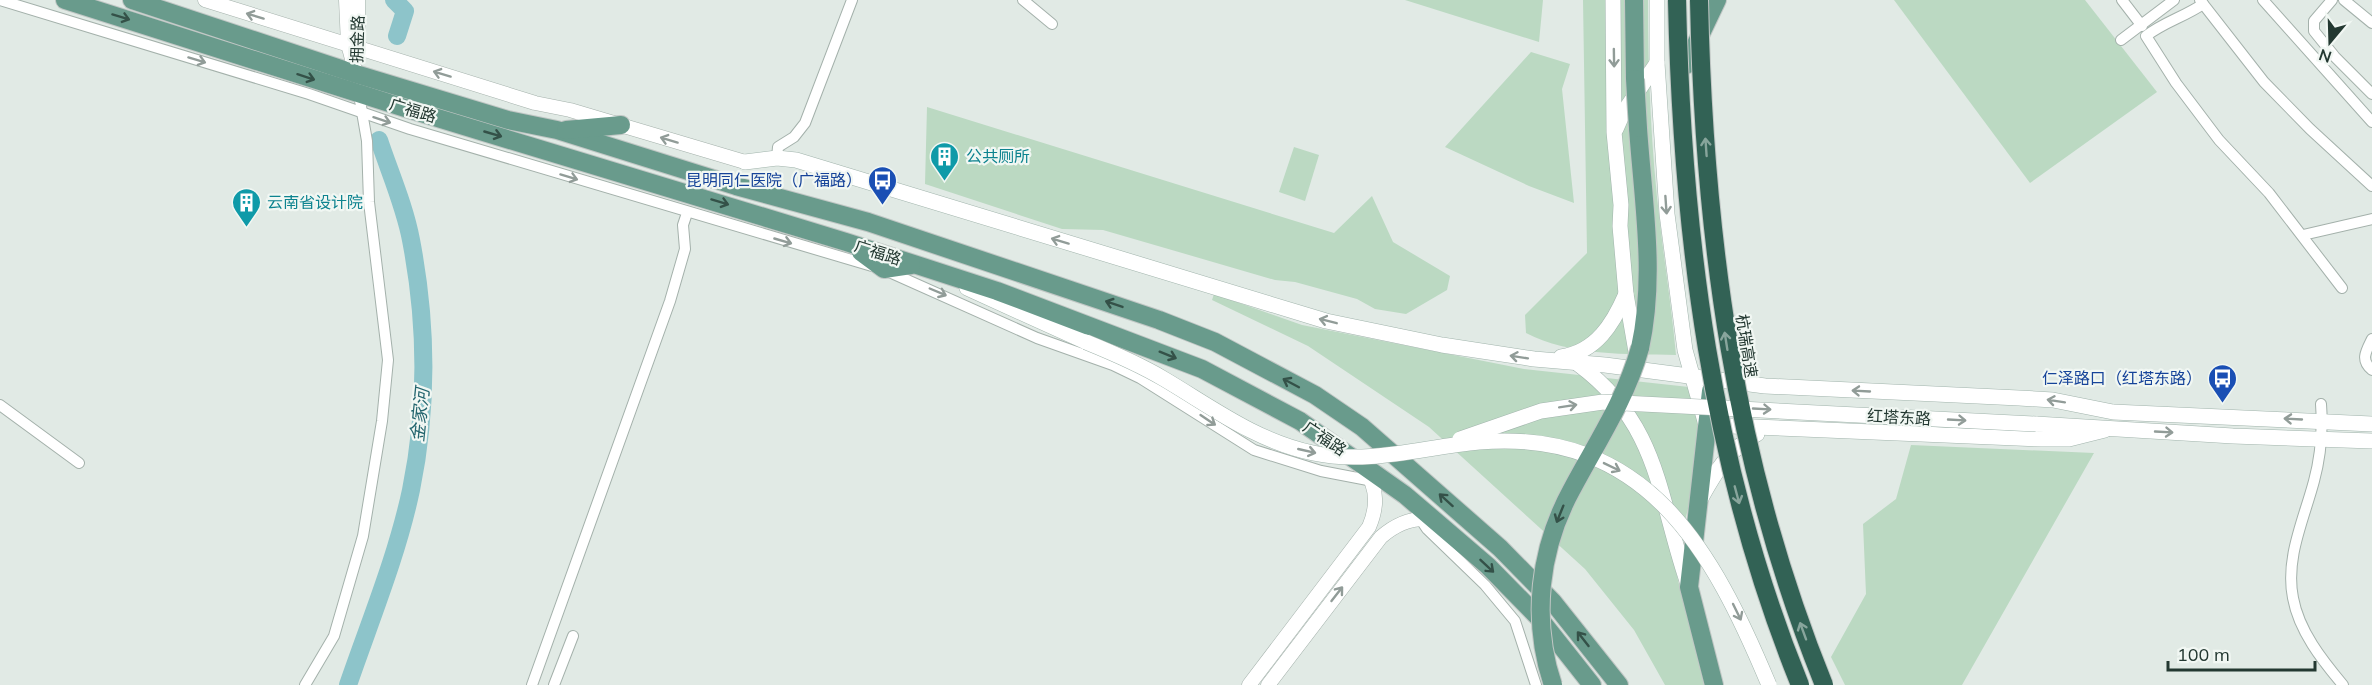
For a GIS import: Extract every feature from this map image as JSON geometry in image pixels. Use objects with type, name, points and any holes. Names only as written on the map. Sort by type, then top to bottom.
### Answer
[{"type":"highway","points":[[1677,0],[1686,187],[1696,281],[1710,377],[1748,537],[1800,685]]},
{"type":"highway","name":"杭瑞高速","points":[[1700,0],[1709,196],[1721,306],[1732,374],[1769,531],[1792,602],[1824,685]]},
{"type":"main road","name":"广福路","points":[[65,0],[359,94],[916,264],[1079,320],[1202,369],[1299,421],[1405,495],[1427,519],[1488,566],[1539,618],[1592,685]]},
{"type":"main road","name":"广福路","points":[[132,0],[356,74],[508,120],[557,130],[736,186],[868,222],[1160,320],[1225,348],[1315,395],[1362,427],[1415,472],[1500,548],[1553,602],[1619,685]]},
{"type":"main road","points":[[1613,0],[1614,132],[1626,294],[1639,370]]},
{"type":"main road","points":[[1553,685],[1541,626],[1544,568],[1563,507],[1613,419],[1636,362],[1647,306],[1644,213],[1635,79],[1634,0]]},
{"type":"main road","points":[[1657,0],[1657,63],[1667,214],[1685,350],[1706,425]]},
{"type":"main road","points":[[1685,0],[1686,65],[1697,237],[1711,347],[1712,379],[1689,586]]},
{"type":"main road","points":[[1686,65],[1717,0]]},
{"type":"main road","points":[[1614,132],[1623,112],[1657,63]]},
{"type":"main road","points":[[557,130],[621,125]]},
{"type":"main road","name":"红塔东路","points":[[745,162],[777,158],[796,159],[1326,321],[1442,345],[1765,386],[2053,400],[2113,412],[2372,424]]},
{"type":"main road","points":[[846,242],[884,269],[916,264],[1152,372],[1246,430],[1286,446],[1321,454],[1355,458],[1494,441],[1547,445],[1589,457],[1635,481],[1674,514],[1701,549],[1734,606],[1769,685]]},
{"type":"main road","points":[[1546,360],[1573,356],[1596,341],[1617,315],[1626,294]]},
{"type":"main road","points":[[1577,363],[1595,376],[1645,442],[1663,490],[1677,552],[1689,586],[1714,685]]},
{"type":"main road","name":"红塔东路","points":[[1432,448],[1534,413],[1603,402],[2036,424],[2105,430],[2372,441]]},
{"type":"main road","points":[[1706,425],[2041,439],[2069,439],[2105,430]]},
{"type":"main road","points":[[1698,503],[1715,472],[1729,454],[1757,434],[1781,427]]},
{"type":"street","points":[[0,0],[687,213],[884,269],[1037,338],[1113,365],[1184,404],[1254,450],[1321,471],[1370,479],[1405,495]]},
{"type":"street","points":[[205,0],[535,103],[621,125],[745,162]]},
{"type":"street","name":"拥金路","points":[[346,0],[356,74]]},
{"type":"street","name":"拥金路","points":[[353,46],[358,0]]},
{"type":"street","points":[[777,158],[778,147],[794,137],[805,123],[852,0]]},
{"type":"street","points":[[1023,0],[1052,24]]},
{"type":"street","points":[[2122,0],[2142,26]]},
{"type":"street","points":[[2121,40],[2174,0]]},
{"type":"street","points":[[2263,0],[2372,122]]},
{"type":"street","points":[[2331,0],[2314,21],[2314,31],[2335,57],[2372,94]]},
{"type":"street","points":[[2344,0],[2372,23]]},
{"type":"street","points":[[2342,288],[2269,192],[2219,140],[2176,83],[2146,36],[2164,22],[2183,17],[2201,2],[2264,82],[2310,129],[2372,186]]},
{"type":"street","points":[[305,685],[334,636],[363,536],[382,421],[387,370],[369,202],[367,141],[356,74]]},
{"type":"street","points":[[532,685],[670,301],[685,249],[683,225],[687,213]]},
{"type":"street","points":[[2303,235],[2372,219]]},
{"type":"street","points":[[2372,339],[2364,354],[2365,362],[2372,370]]},
{"type":"street","points":[[2321,404],[2323,438],[2291,566],[2292,597],[2300,621],[2332,680],[2343,685]]},
{"type":"street","points":[[0,405],[79,463]]},
{"type":"street","points":[[1249,685],[1369,527],[1376,505],[1376,492],[1370,479],[1354,458]]},
{"type":"street","points":[[1268,685],[1382,537],[1395,526],[1427,519],[1427,529],[1478,577],[1515,621],[1536,685]]},
{"type":"street","points":[[1289,631],[1302,641]]},
{"type":"street","points":[[555,685],[573,636]]},
{"type":"green space","points":[[1405,0],[1543,0],[1539,42]]},
{"type":"green space","points":[[1583,0],[1648,0],[1649,84],[1654,168],[1676,355],[1619,354],[1580,350],[1543,341],[1526,333],[1525,315],[1587,253]]},
{"type":"green space","points":[[1894,0],[2085,0],[2157,92],[2030,183]]},
{"type":"green space","points":[[1531,52],[1570,64],[1562,89],[1574,203],[1529,186],[1445,147]]},
{"type":"green space","points":[[927,107],[1334,233],[1372,196],[1393,242],[1450,276],[1447,290],[1406,314],[1375,309],[1357,299],[1295,282],[1275,280],[1103,230],[1062,229],[925,184]]},
{"type":"green space","points":[[1294,147],[1319,155],[1305,201],[1279,192]]},
{"type":"green space","points":[[1214,294],[1302,325],[1524,369],[1689,387],[1700,428],[1690,501],[1674,564],[1704,685],[1665,685],[1634,630],[1585,569],[1429,427],[1308,346],[1212,300]]},
{"type":"green space","points":[[1911,445],[2094,453],[1962,685],[1845,685],[1831,657],[1866,594],[1863,524],[1896,499]]},
{"type":"waterway","name":"金家河","points":[[394,0],[405,11],[397,36]]},
{"type":"waterway","name":"金家河","points":[[348,685],[391,564],[405,515],[417,459],[423,396],[423,334],[411,240],[379,140]]},
{"type":"place","name":"公共厕所","points":[[945,182]]},
{"type":"place","name":"昆明同仁医院（广福路）","points":[[883,206]]},
{"type":"place","name":"云南省设计院","points":[[246,228]]},
{"type":"place","name":"仁泽路口（红塔东路）","points":[[2223,404]]}]
